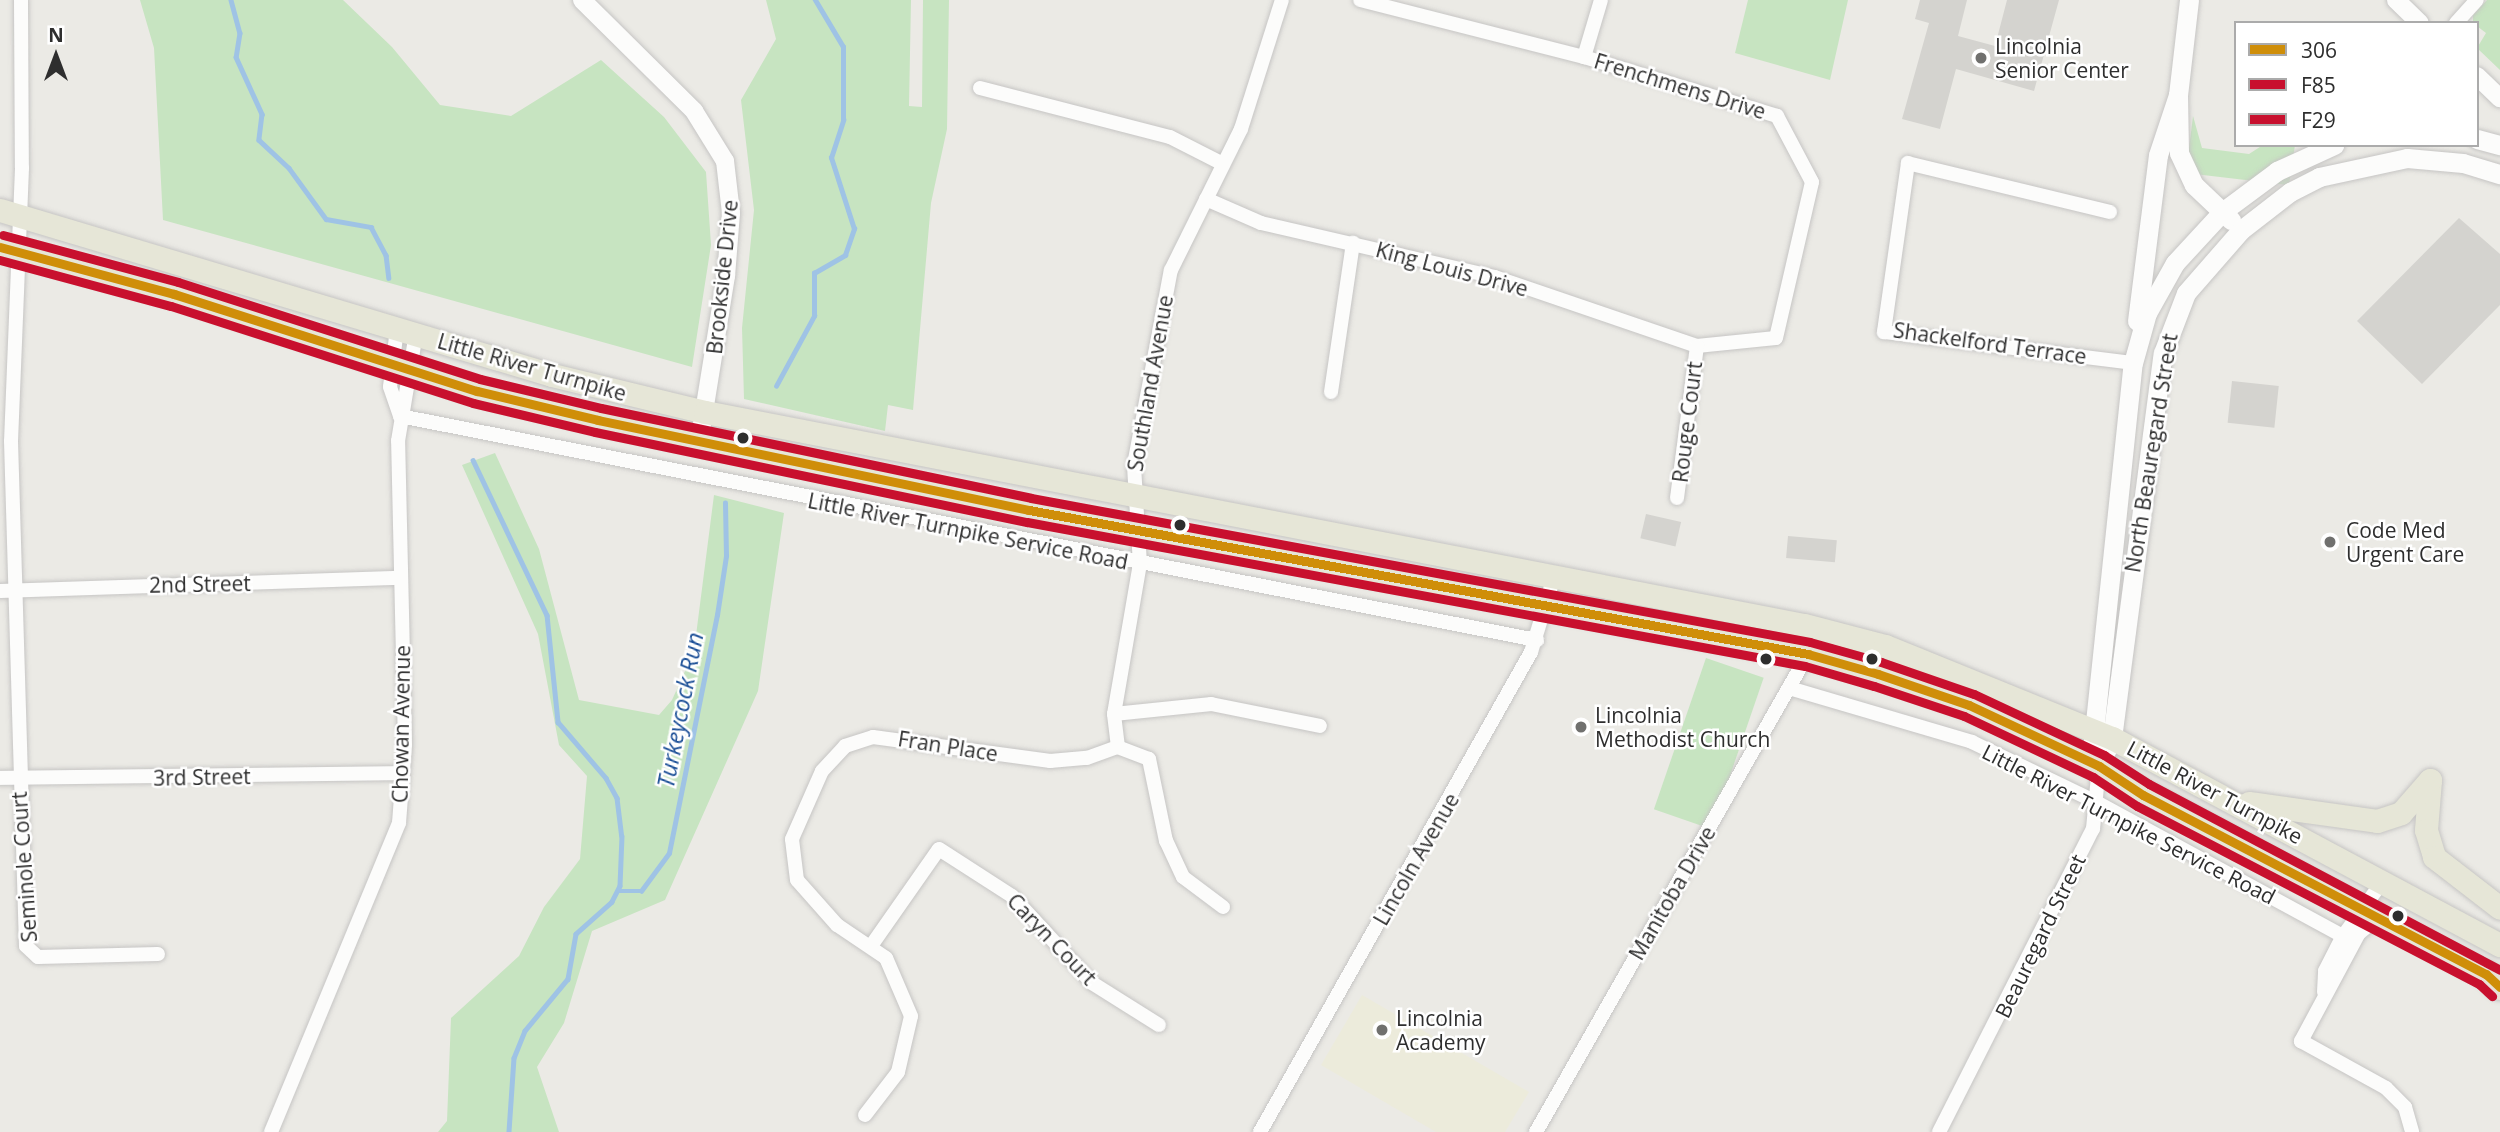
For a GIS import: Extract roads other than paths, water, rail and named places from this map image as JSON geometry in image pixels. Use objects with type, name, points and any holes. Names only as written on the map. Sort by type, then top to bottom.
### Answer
[{"type":"main road","points":[[2189,0],[2178,95],[2177,139],[2184,169],[2241,230]]},
{"type":"main road","points":[[2133,363],[2152,195],[2178,95]]},
{"type":"main road","points":[[2479,140],[2500,145]]},
{"type":"main road","name":"North Beauregard Street","points":[[2090,729],[2133,363],[2147,313],[2164,280],[2222,212],[2277,171],[2330,147]]},
{"type":"main road","name":"North Beauregard Street","points":[[2099,766],[2112,738],[2166,337],[2196,279],[2241,230],[2290,192],[2346,168],[2433,159],[2500,174]]},
{"type":"main road","name":"Little River Turnpike","points":[[10,213],[407,331],[705,412],[1133,499],[1554,577],[1885,646],[2112,738],[2500,945]]},
{"type":"main road","name":"Little River Turnpike","points":[[8,249],[174,294],[402,369],[699,442],[1547,608],[1808,654],[1969,705],[2099,766],[2143,795],[2369,911],[2495,981]]},
{"type":"main road","name":"Beauregard Street","points":[[2090,729],[2099,766]]},
{"type":"main road","points":[[2223,797],[2377,821],[2401,813],[2430,780],[2426,830],[2434,857],[2500,908]]},
{"type":"street","points":[[19,778],[7,590],[6,399],[8,249],[21,0]]},
{"type":"street","name":"Brookside Drive","points":[[582,0],[699,116],[725,161],[731,212],[726,276],[699,442]]},
{"type":"street","name":"Southland Avenue","points":[[1118,747],[1114,714],[1140,564],[1139,530],[1133,499],[1134,465],[1171,270],[1260,81],[1282,0]]},
{"type":"street","name":"Frenchmens Drive","points":[[1360,0],[1584,57],[1777,116],[1812,182],[1776,338],[1697,346]]},
{"type":"street","points":[[1584,57],[1601,0]]},
{"type":"street","points":[[2396,0],[2418,21]]},
{"type":"street","points":[[2458,21],[2477,0]]},
{"type":"street","points":[[2479,78],[2500,98]]},
{"type":"street","points":[[980,89],[1170,137],[1223,164]]},
{"type":"street","name":"Shackelford Terrace","points":[[2110,212],[1908,163],[1884,332],[2133,363]]},
{"type":"street","name":"King Louis Drive","points":[[1206,199],[1261,223],[1495,277],[1697,346]]},
{"type":"street","points":[[1331,392],[1353,243]]},
{"type":"street","name":"Chowan Avenue","points":[[271,1132],[392,845],[403,773],[400,416],[390,387],[402,369],[407,331]]},
{"type":"street","name":"Rouge Court","points":[[1678,498],[1697,346]]},
{"type":"street","name":"Little River Turnpike Service Road","points":[[400,416],[1140,564],[1537,640]]},
{"type":"street","name":"Lincoln Avenue","points":[[1260,1132],[1537,640],[1554,577]]},
{"type":"street","name":"2nd Street","points":[[7,590],[401,579]]},
{"type":"street","name":"Manitoba Drive","points":[[1536,1132],[1808,654]]},
{"type":"street","name":"Little River Turnpike Service Road","points":[[1789,688],[1972,742],[2096,802],[2343,936]]},
{"type":"street","points":[[1114,714],[1211,704],[1320,726]]},
{"type":"street","name":"Fran Place","points":[[865,1115],[898,1072],[911,1016],[897,974],[871,946],[811,901],[797,880],[792,856],[796,824],[822,771],[845,746],[896,737],[1050,761],[1087,758],[1118,747]]},
{"type":"street","points":[[1118,747],[1149,759],[1167,841],[1180,870],[1195,889],[1223,907]]},
{"type":"street","name":"Beauregard Street","points":[[1940,1132],[2083,850],[2096,802],[2099,766]]},
{"type":"street","name":"3rd Street","points":[[0,778],[403,773]]},
{"type":"street","name":"Seminole Court","points":[[19,778],[26,946],[31,953],[158,954]]},
{"type":"street","name":"Caryn Court","points":[[871,946],[939,849],[1013,895],[1092,983],[1159,1025]]},
{"type":"street","points":[[2383,881],[2359,933],[2324,992],[2301,1041],[2386,1088],[2405,1107],[2412,1132]]},
{"type":"street","points":[[2324,992],[2325,971],[2343,936],[2369,911]]},
{"type":"waterway","name":"Turkeycock Run","points":[[231,0],[240,33],[236,57],[262,114],[259,140],[289,168],[326,219],[371,227],[386,255],[389,278]]},
{"type":"waterway","name":"Turkeycock Run","points":[[776,386],[814,316],[814,273],[845,255],[854,229],[831,158],[843,120],[843,47],[815,0]]},
{"type":"waterway","name":"Turkeycock Run","points":[[473,460],[547,615],[558,722],[606,778],[617,798],[622,836],[620,886],[612,902],[576,934],[568,979],[525,1031],[514,1058],[509,1132]]},
{"type":"waterway","name":"Turkeycock Run","points":[[618,891],[641,891],[669,853],[717,615],[726,556],[725,503]]},
{"type":"place","name":"Lincolnia Senior Center","points":[[1981,58]]},
{"type":"place","name":"Code Med Urgent Care","points":[[2330,542]]},
{"type":"place","name":"Lincolnia Methodist Church","points":[[1581,727]]},
{"type":"place","name":"Lincolnia Academy","points":[[1382,1030]]}]
